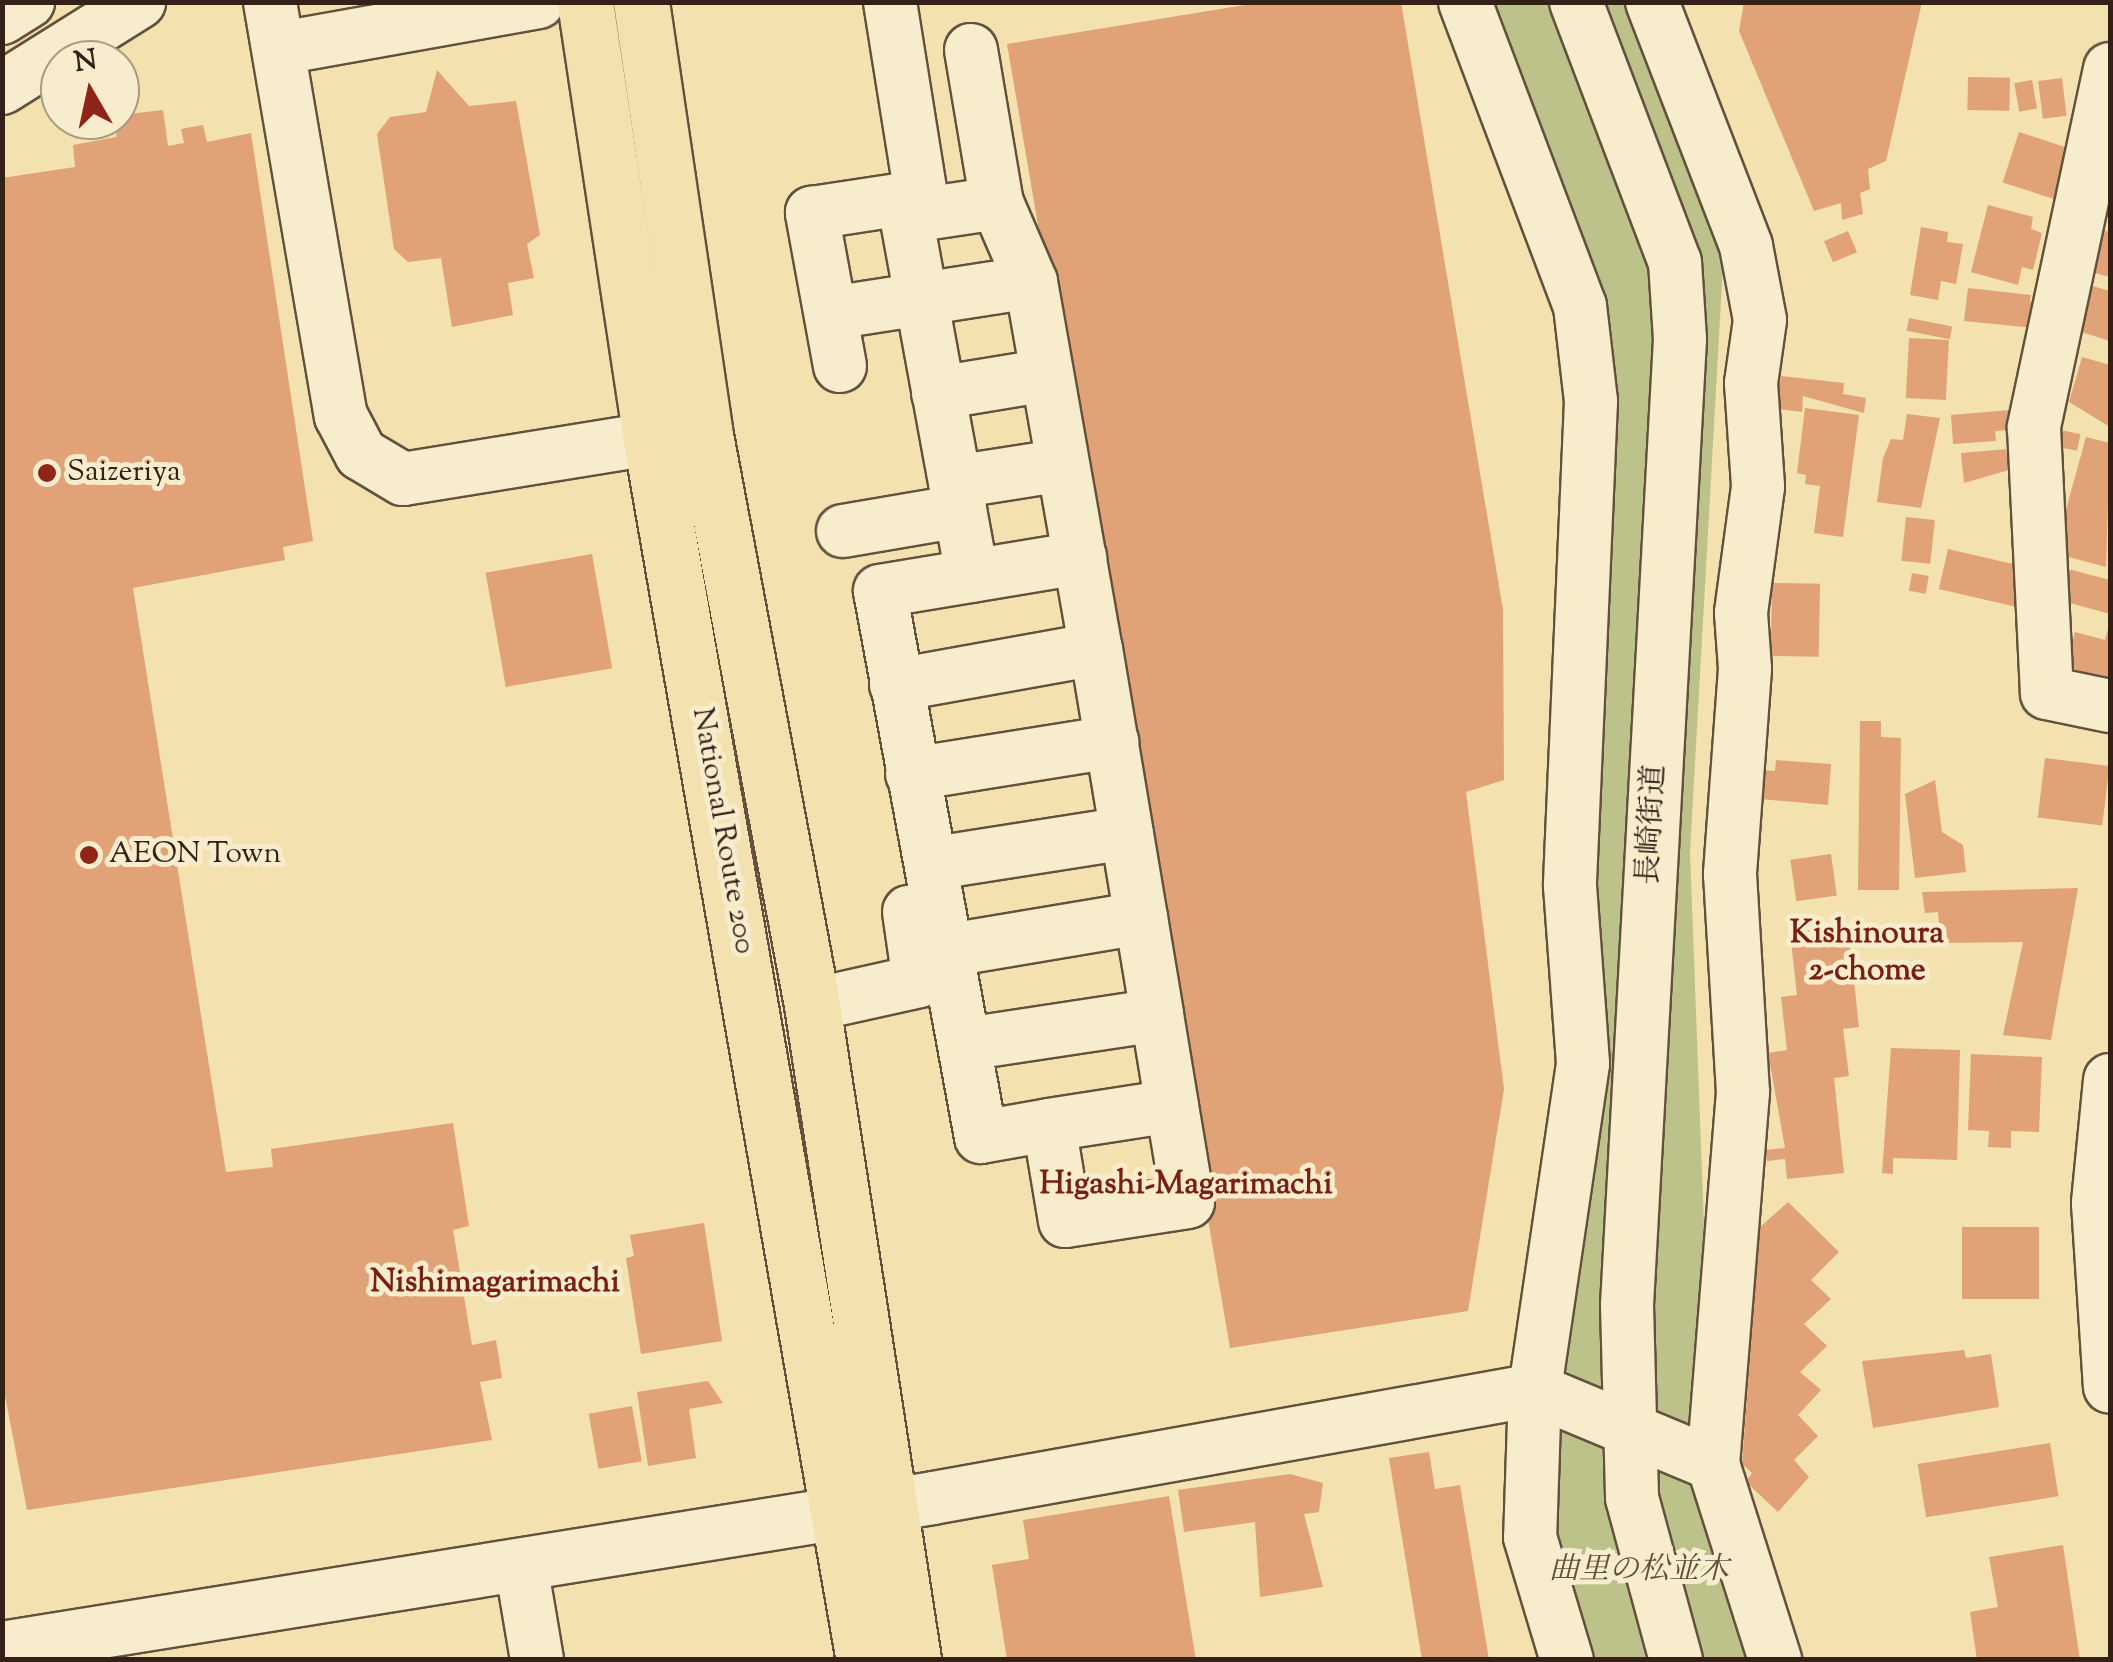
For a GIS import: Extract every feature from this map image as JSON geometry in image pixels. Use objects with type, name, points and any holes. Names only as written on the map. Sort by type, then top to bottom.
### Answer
[{"type":"highway","name":"National Route 200","points":[[584,2],[651,440],[863,1506],[913,1660]]},
{"type":"highway","name":"National Route 200","points":[[640,2],[704,430],[812,1004],[863,1506],[864,1660]]},
{"type":"street","points":[[2,18],[28,2]]},
{"type":"street","points":[[2,88],[139,2]]},
{"type":"street","points":[[538,2],[275,25],[341,416],[361,454],[404,479],[704,430]]},
{"type":"street","points":[[890,2],[920,298],[972,576]]},
{"type":"street","points":[[1465,2],[1580,306],[1591,400],[1570,886],[1583,1064],[1535,1390],[1530,1537],[1566,1660]]},
{"type":"street","name":"長崎街道","points":[[1576,2],[1674,262],[1680,339],[1626,1304],[1634,1436],[1632,1498],[1676,1660]]},
{"type":"street","points":[[1652,2],[1746,246],[1760,320],[1751,384],[1758,487],[1741,612],[1746,669],[1730,874],[1744,1092],[1713,1464],[1776,1660]]},
{"type":"street","points":[[971,50],[996,203],[1031,282],[1188,1202],[1065,1221],[1049,1125]]},
{"type":"street","points":[[2100,53],[2034,428],[2047,692],[2110,706]]},
{"type":"street","points":[[840,366],[812,213],[996,203]]},
{"type":"street","points":[[831,313],[1031,282]]},
{"type":"street","points":[[938,393],[1047,375]]},
{"type":"street","points":[[843,530],[1063,464]]},
{"type":"street","points":[[1080,558],[880,591],[912,774],[932,846],[981,1137],[1172,1106]]},
{"type":"street","points":[[896,685],[1096,649]]},
{"type":"street","points":[[912,774],[1112,742]]},
{"type":"street","points":[[812,1004],[919,980],[902,860],[932,846],[1126,833]]},
{"type":"street","points":[[950,950],[1140,918]]},
{"type":"street","points":[[966,1044],[1157,1015]]},
{"type":"street","points":[[2110,1080],[2098,1202],[2110,1387]]},
{"type":"street","points":[[2,1648],[522,1566],[1535,1390],[1634,1436],[1713,1464]]},
{"type":"street","points":[[522,1566],[537,1660]]},
{"type":"green space","name":"曲里の松並木","points":[[1484,3],[1628,3],[1724,248],[1690,852],[1708,1333],[1753,1659],[1584,1659],[1545,1537],[1611,345]]},
{"type":"building","points":[[1263,2],[1401,2],[1503,610],[1504,780],[1466,792],[1504,1089],[1468,1311],[1230,1348],[1007,44]]},
{"type":"building","points":[[1744,2],[1922,2],[1886,161],[1868,169],[1870,189],[1860,193],[1863,214],[1842,220],[1841,203],[1814,211],[1739,31]]},
{"type":"building","points":[[437,70],[469,106],[516,101],[540,235],[527,244],[534,278],[508,283],[513,315],[452,327],[441,258],[408,262],[394,249],[377,134],[390,117],[426,112]]},
{"type":"building","points":[[1968,77],[2010,78],[2009,111],[1967,110]]},
{"type":"building","points":[[2062,78],[2067,116],[2043,119],[2038,81]]},
{"type":"building","points":[[2032,80],[2037,109],[2019,112],[2014,83]]},
{"type":"building","name":"AEON Town","points":[[163,110],[168,146],[184,143],[181,129],[203,125],[207,142],[251,133],[313,541],[283,547],[285,560],[133,588],[226,1172],[273,1167],[271,1149],[453,1123],[469,1226],[453,1230],[472,1345],[496,1340],[502,1378],[480,1382],[492,1440],[27,1510],[2,1380],[2,178],[75,167],[73,145],[140,140],[140,113]]},
{"type":"building","points":[[2019,132],[2078,151],[2062,202],[2003,182]]},
{"type":"building","points":[[1988,205],[2033,217],[2031,229],[2042,233],[2033,270],[2022,267],[2018,285],[1971,272]]},
{"type":"building","points":[[1921,227],[1948,232],[1947,242],[1963,244],[1956,284],[1941,281],[1938,300],[1910,295]]},
{"type":"building","points":[[2102,230],[2110,232],[2110,277],[2091,272]]},
{"type":"building","points":[[1848,231],[1857,252],[1833,262],[1824,241]]},
{"type":"building","points":[[2089,285],[2110,291],[2110,341],[2075,330]]},
{"type":"building","points":[[1968,288],[2031,295],[2030,302],[2045,303],[2043,329],[1964,321]]},
{"type":"building","points":[[1909,318],[1952,326],[1950,339],[1907,331]]},
{"type":"building","points":[[1909,338],[1949,340],[1946,400],[1906,398]]},
{"type":"building","points":[[2082,357],[2110,365],[2110,427],[2069,402]]},
{"type":"building","points":[[1781,376],[1844,383],[1843,394],[1866,398],[1864,413],[1803,396],[1802,412],[1777,409]]},
{"type":"building","points":[[2019,401],[2021,429],[1995,431],[1996,441],[1953,444],[1951,415],[2010,410]]},
{"type":"building","points":[[1805,408],[1859,415],[1843,537],[1814,533],[1820,486],[1805,484],[1806,475],[1797,473]]},
{"type":"building","points":[[1907,414],[1940,418],[1921,508],[1877,502],[1883,458],[1891,439],[1903,440]]},
{"type":"building","points":[[2056,429],[2080,434],[2077,451],[2052,446]]},
{"type":"building","points":[[2086,437],[2110,443],[2106,567],[2054,553]]},
{"type":"building","points":[[2021,448],[2023,466],[1964,483],[1961,453]]},
{"type":"building","points":[[1906,517],[1935,520],[1930,564],[1901,561]]},
{"type":"building","points":[[1948,549],[2026,567],[2017,607],[1939,589]]},
{"type":"building","points":[[592,554],[612,668],[506,687],[486,573]]},
{"type":"building","points":[[2068,569],[2110,580],[2110,614],[2059,600]]},
{"type":"building","points":[[1912,573],[1929,576],[1926,594],[1909,591]]},
{"type":"building","points":[[1772,583],[1820,584],[1819,657],[1771,656]]},
{"type":"building","points":[[2110,622],[2110,679],[2066,667],[2075,632],[2105,640]]},
{"type":"building","points":[[1860,721],[1881,721],[1881,737],[1901,738],[1899,890],[1858,890]]},
{"type":"building","points":[[2045,758],[2110,766],[2102,825],[2038,818]]},
{"type":"building","points":[[1776,760],[1831,764],[1828,805],[1760,799],[1763,770],[1775,771]]},
{"type":"building","points":[[1935,780],[1942,832],[1963,845],[1966,872],[1915,878],[1905,794]]},
{"type":"building","points":[[1831,854],[1837,896],[1796,901],[1790,860]]},
{"type":"building","points":[[2078,888],[2051,1040],[2003,1035],[2023,942],[1941,943],[1938,912],[1925,913],[1922,892]]},
{"type":"building","points":[[1848,926],[1859,1027],[1843,1029],[1849,1076],[1834,1078],[1844,1173],[1787,1179],[1785,1159],[1767,1161],[1765,1150],[1785,1148],[1768,1053],[1787,1050],[1781,997],[1797,995],[1790,932]]},
{"type":"building","points":[[1891,1048],[1960,1050],[1957,1160],[1893,1158],[1893,1174],[1882,1173]]},
{"type":"building","points":[[1971,1054],[2042,1057],[2039,1132],[2011,1131],[2011,1148],[1988,1147],[1989,1131],[1968,1130]]},
{"type":"building","points":[[1788,1202],[1839,1252],[1811,1280],[1831,1299],[1804,1324],[1827,1346],[1800,1372],[1821,1390],[1798,1415],[1818,1436],[1794,1460],[1809,1477],[1778,1512],[1746,1482],[1752,1473],[1742,1464],[1760,1227]]},
{"type":"building","points":[[704,1223],[722,1341],[641,1354],[626,1258],[634,1256],[630,1235]]},
{"type":"building","points":[[1962,1227],[2039,1227],[2039,1299],[1962,1299]]},
{"type":"building","points":[[1964,1350],[1966,1358],[1991,1354],[1999,1407],[1873,1428],[1862,1361]]},
{"type":"building","points":[[708,1381],[723,1403],[689,1409],[696,1458],[648,1466],[637,1392]]},
{"type":"building","points":[[632,1406],[642,1461],[598,1469],[589,1414]]},
{"type":"building","points":[[2050,1443],[2058,1496],[1926,1517],[1918,1464]]},
{"type":"building","points":[[1429,1452],[1435,1489],[1460,1485],[1489,1660],[1422,1660],[1389,1458]]},
{"type":"building","points":[[1290,1474],[1323,1483],[1319,1512],[1304,1514],[1323,1587],[1260,1597],[1255,1522],[1184,1532],[1178,1490]]},
{"type":"building","points":[[1169,1496],[1196,1660],[1007,1660],[992,1565],[1029,1559],[1023,1520]]},
{"type":"building","points":[[2063,1545],[2080,1660],[1977,1660],[1970,1612],[1998,1607],[1989,1557]]},
{"type":"place","name":"Saizeriya","points":[[47,473]]},
{"type":"place","name":"AEON Town","points":[[89,855]]},
{"type":"district","name":"Kishinoura 2-chome","points":[[1867,954]]},
{"type":"district","name":"Higashi-Magarimachi","points":[[1186,1185]]},
{"type":"district","name":"Nishimagarimachi","points":[[495,1283]]}]
